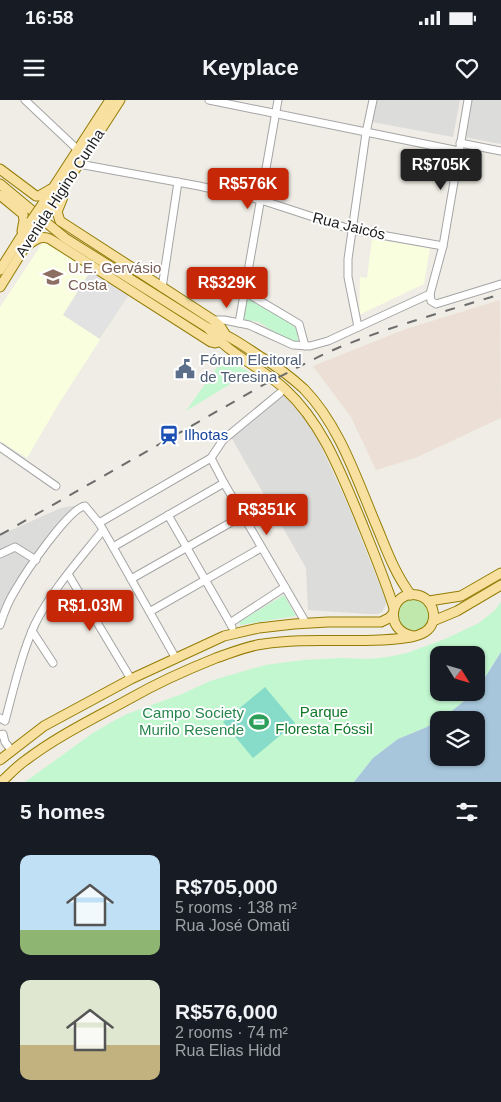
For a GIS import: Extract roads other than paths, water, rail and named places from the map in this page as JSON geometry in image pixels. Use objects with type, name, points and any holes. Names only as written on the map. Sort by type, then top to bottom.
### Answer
[{"type":"main road","name":"Avenida Higino Cunha","points":[[46,207],[54,187],[110,100]]},
{"type":"main road","name":"Avenida Higino Cunha","points":[[0,287],[24,248],[35,224],[46,207],[65,186],[120,100]]},
{"type":"main road","points":[[0,169],[36,196],[54,187]]},
{"type":"main road","points":[[0,184],[65,238],[210,324],[220,326],[225,334],[290,377],[304,390],[320,410],[348,456],[394,569],[411,595]]},
{"type":"main road","points":[[65,186],[63,198],[56,212],[60,221],[162,288],[210,324],[220,342],[285,389],[310,417],[326,442],[340,471],[385,580],[396,627],[400,632],[413,636]]},
{"type":"main road","points":[[0,195],[23,214],[24,220],[21,237]]},
{"type":"main road","name":"Avenida Higino Cunha","points":[[0,270],[21,237],[35,224]]},
{"type":"main road","points":[[24,248],[44,236],[211,342],[220,342]]},
{"type":"main road","points":[[429,601],[461,596],[501,573]]},
{"type":"main road","points":[[433,620],[457,611],[501,586]]},
{"type":"main road","points":[[0,760],[44,726],[156,666],[233,633],[306,623],[381,622],[389,618],[398,601],[411,595],[424,597],[429,601],[434,614],[433,620],[426,632],[413,636],[395,639],[302,640],[263,644],[197,665],[164,680],[90,720],[24,761],[0,782]]},
{"type":"main road","points":[[156,666],[164,680]]},
{"type":"street","points":[[26,100],[78,150]]},
{"type":"street","points":[[209,100],[459,151]]},
{"type":"street","points":[[239,323],[278,100]]},
{"type":"street","points":[[358,327],[348,277],[348,259],[366,133],[373,100]]},
{"type":"street","points":[[468,100],[443,246],[434,285],[430,294],[431,301],[436,304],[501,284]]},
{"type":"street","points":[[460,143],[501,151]]},
{"type":"street","name":"Rua Jaicós","points":[[79,164],[178,182],[261,200],[353,230],[443,246]]},
{"type":"street","points":[[162,288],[178,182]]},
{"type":"street","points":[[245,292],[299,324],[305,346]]},
{"type":"street","points":[[210,324],[224,320],[250,325],[286,342],[305,346],[328,341],[430,294]]},
{"type":"street","points":[[99,523],[211,458],[222,440],[280,393]]},
{"type":"street","points":[[0,447],[56,486]]},
{"type":"street","points":[[211,458],[261,548],[306,623]]},
{"type":"street","points":[[113,547],[224,483]]},
{"type":"street","points":[[0,625],[16,588],[68,518],[75,510],[84,506],[99,523],[175,658]]},
{"type":"street","points":[[168,515],[230,623],[233,633]]},
{"type":"street","points":[[131,579],[244,515]]},
{"type":"street","points":[[3,719],[32,631],[43,610],[102,530]]},
{"type":"street","points":[[0,554],[12,547],[17,547],[36,560]]},
{"type":"street","points":[[150,611],[261,548]]},
{"type":"street","points":[[68,574],[131,679]]},
{"type":"street","points":[[230,623],[285,587]]},
{"type":"street","points":[[32,631],[53,663]]},
{"type":"street","points":[[1,734],[11,750]]},
{"type":"railway","points":[[0,535],[265,384],[321,356],[380,332],[501,294]]},
{"type":"place","name":"U.E. Gervásio Costa","points":[[53,277]]},
{"type":"place","name":"Fórum Eleitoral de Teresina","points":[[185,369]]},
{"type":"place","name":"Ilhotas","points":[[169,435]]},
{"type":"place","name":"Campo Society Murilo Resende","points":[[259,722]]},
{"type":"park label","name":"Parque Floresta Fóssil","points":[[324,720]]}]
